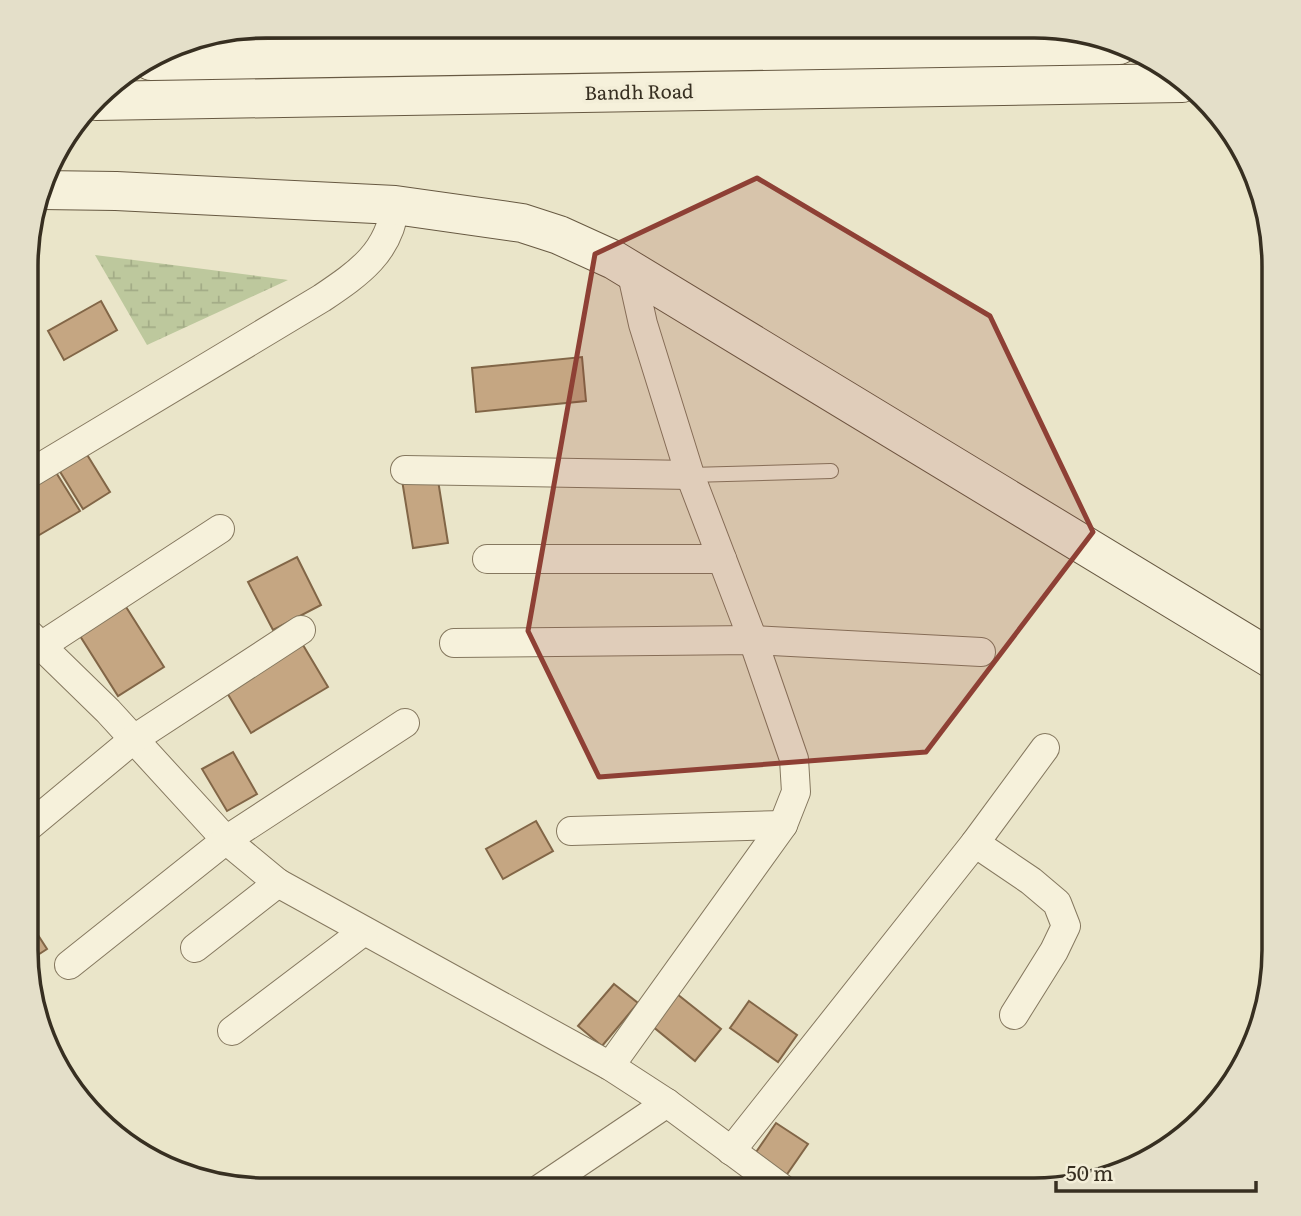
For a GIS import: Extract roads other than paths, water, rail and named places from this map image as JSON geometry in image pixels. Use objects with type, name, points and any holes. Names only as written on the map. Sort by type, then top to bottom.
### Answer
[{"type":"main road","name":"Bandh Road","points":[[169,61],[1091,45]]},
{"type":"main road","name":"Bandh Road","points":[[110,101],[1169,83]]},
{"type":"main road","points":[[52,190],[395,205],[522,223],[559,235],[631,270],[1262,653]]},
{"type":"street","points":[[38,468],[322,298],[352,277],[376,256],[393,225],[395,205]]},
{"type":"street","points":[[610,1066],[783,825],[796,792],[794,760],[690,475],[643,324],[631,270]]},
{"type":"street","points":[[405,470],[690,475]]},
{"type":"street","points":[[39,638],[220,529]]},
{"type":"street","points":[[487,559],[722,559]]},
{"type":"street","points":[[39,818],[134,739],[301,630]]},
{"type":"street","points":[[454,643],[752,640],[981,652]]},
{"type":"street","points":[[39,644],[134,739],[226,840],[278,883],[610,1066],[667,1103],[767,1177]]},
{"type":"street","points":[[69,965],[226,840],[405,723]]},
{"type":"street","points":[[731,1151],[975,843],[1045,748]]},
{"type":"street","points":[[571,831],[783,825]]},
{"type":"street","points":[[975,843],[1031,881],[1057,903],[1066,926],[1054,951],[1014,1015]]},
{"type":"street","points":[[195,948],[278,883]]},
{"type":"street","points":[[232,1031],[365,931]]},
{"type":"street","points":[[556,1178],[667,1103]]},
{"type":"lane","points":[[690,475],[831,471]]}]
